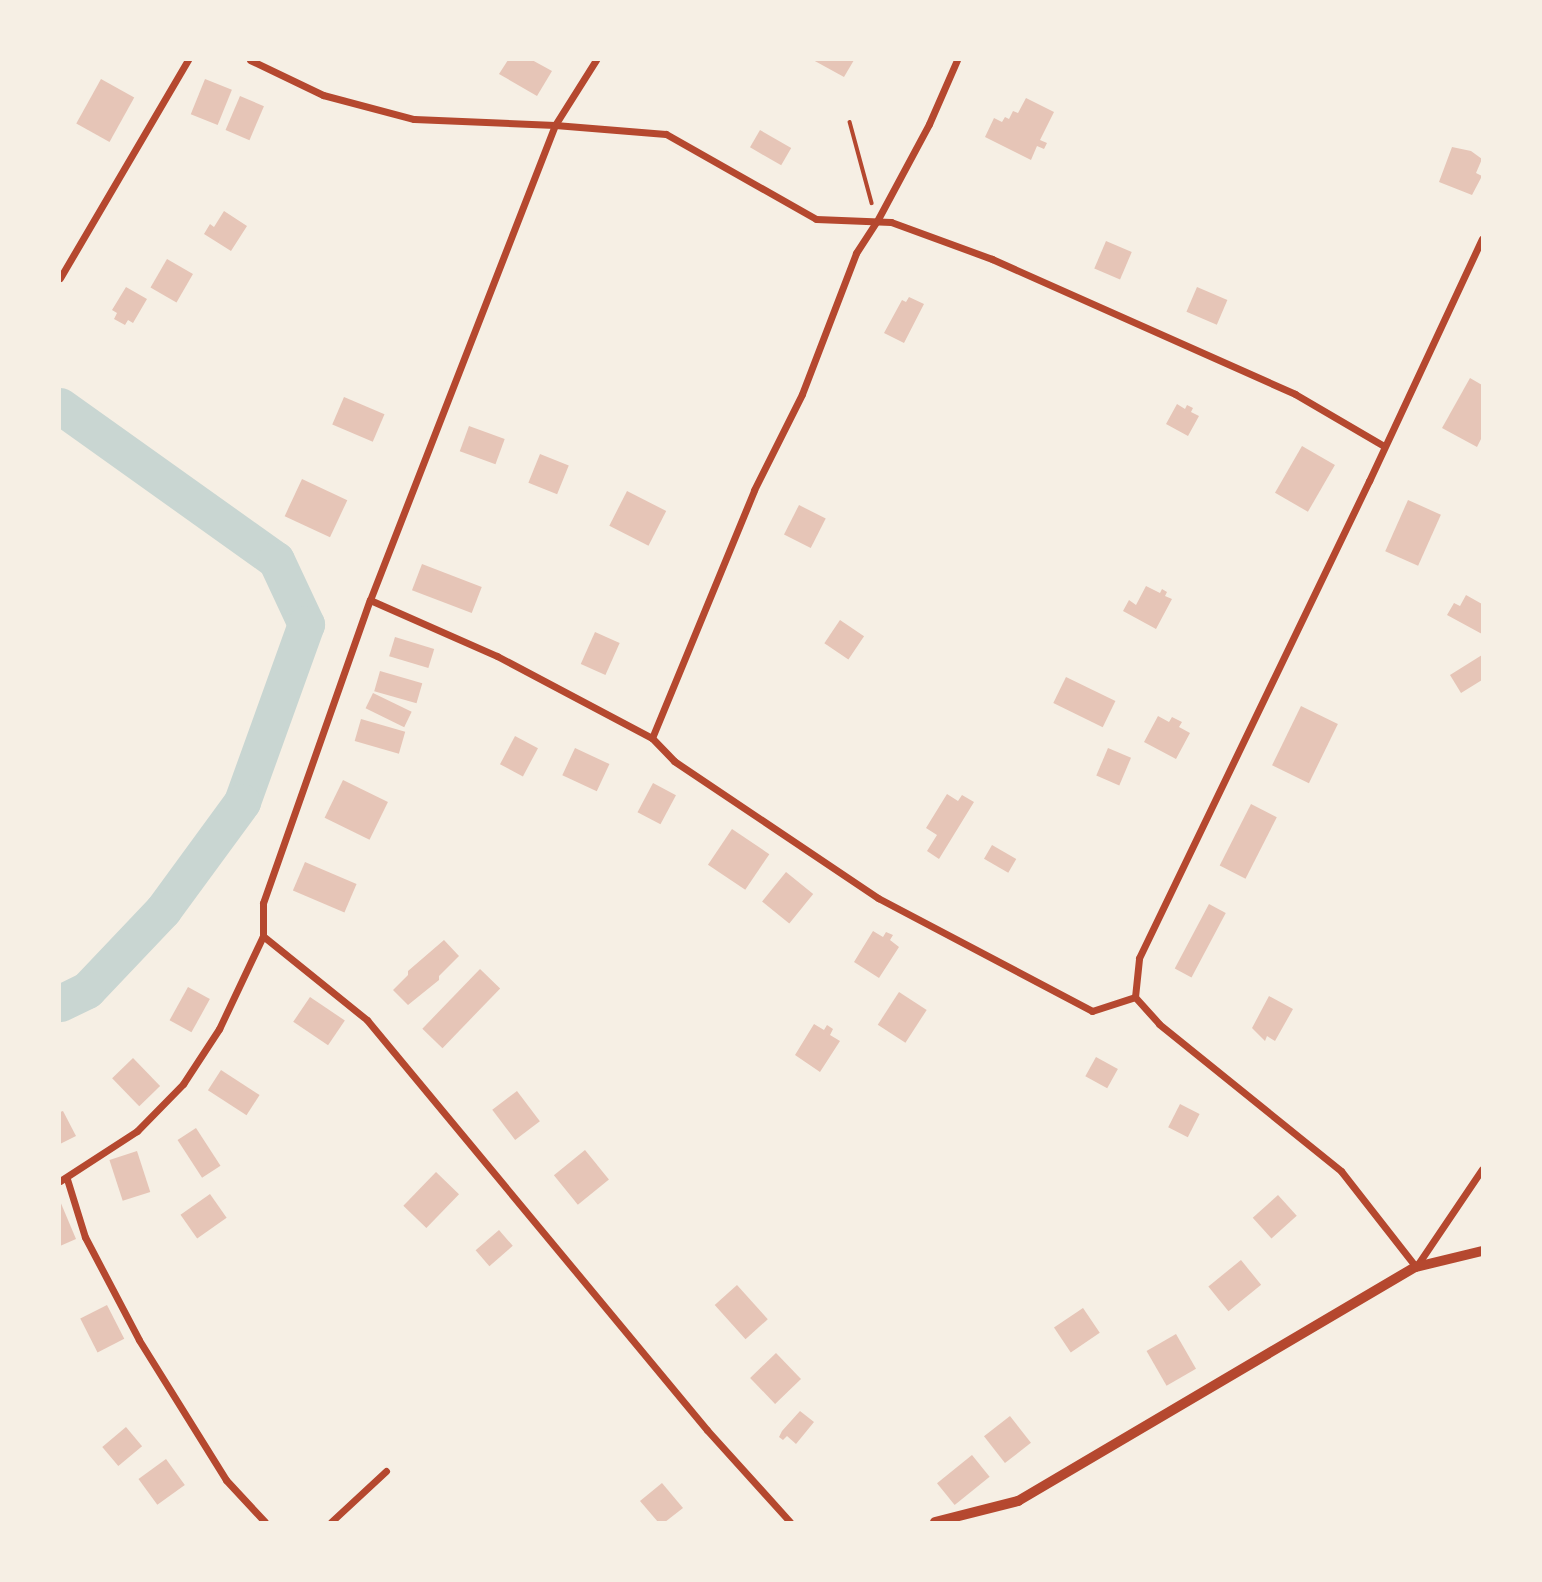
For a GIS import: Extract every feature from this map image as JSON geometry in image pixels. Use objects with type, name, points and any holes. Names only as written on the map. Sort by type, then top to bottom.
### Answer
[{"type":"street","points":[[60,278],[188,60]]},
{"type":"street","points":[[250,60],[323,95],[414,119],[555,125],[666,134],[816,219],[891,222],[992,259],[1141,323],[1295,394],[1384,446]]},
{"type":"street","points":[[265,1522],[226,1479],[139,1340],[85,1237],[63,1180],[137,1130],[183,1084],[219,1028],[263,936],[263,903],[370,600],[555,125],[596,60]]},
{"type":"street","points":[[652,738],[754,491],[802,394],[856,253],[877,221],[929,124],[957,60]]},
{"type":"street","points":[[1416,1267],[1341,1171],[1159,1024],[1135,997],[1139,958],[1363,494],[1482,239]]},
{"type":"street","points":[[370,600],[497,656],[652,738],[674,761],[878,898],[1092,1011],[1135,997]]},
{"type":"street","points":[[263,936],[367,1020],[707,1430],[790,1522]]},
{"type":"street","points":[[1416,1267],[1482,1169]]},
{"type":"street","points":[[935,1522],[1018,1501],[1416,1267],[1482,1251]]},
{"type":"street","points":[[331,1522],[386,1471]]},
{"type":"path","points":[[850,122],[877,221]]},
{"type":"building","points":[[508,60],[532,60],[552,71],[537,96],[499,74]]},
{"type":"building","points":[[813,60],[854,60],[844,77]]},
{"type":"building","points":[[101,79],[134,97],[110,142],[76,124]]},
{"type":"building","points":[[205,79],[232,90],[218,125],[191,114]]},
{"type":"building","points":[[240,96],[264,106],[249,140],[226,130]]},
{"type":"building","points":[[1026,98],[1054,112],[1040,140],[1047,143],[1044,149],[1037,146],[1031,160],[985,137],[994,118],[1002,122],[1005,117],[1009,119],[1013,111],[1018,113]]},
{"type":"building","points":[[760,130],[791,148],[781,165],[750,147]]},
{"type":"building","points":[[1452,147],[1471,151],[1482,159],[1476,173],[1482,176],[1472,195],[1439,182]]},
{"type":"building","points":[[224,211],[247,226],[231,251],[204,234],[210,224],[214,227]]},
{"type":"building","points":[[1106,241],[1132,252],[1120,280],[1094,269]]},
{"type":"building","points":[[167,259],[193,274],[176,303],[150,288]]},
{"type":"building","points":[[126,287],[147,299],[133,323],[128,320],[125,325],[114,319],[117,313],[112,310]]},
{"type":"building","points":[[1197,287],[1227,300],[1217,325],[1186,312]]},
{"type":"building","points":[[909,297],[924,304],[904,343],[884,333],[902,300],[906,302]]},
{"type":"building","points":[[1470,378],[1482,385],[1482,437],[1477,447],[1442,428]]},
{"type":"building","points":[[344,397],[385,414],[373,442],[332,425]]},
{"type":"building","points":[[1177,404],[1185,409],[1187,405],[1193,408],[1191,412],[1199,416],[1188,436],[1166,424]]},
{"type":"building","points":[[469,426],[505,439],[495,464],[460,451]]},
{"type":"building","points":[[1302,446],[1335,465],[1308,512],[1275,493]]},
{"type":"building","points":[[540,454],[569,466],[557,494],[528,483]]},
{"type":"building","points":[[302,479],[347,500],[330,537],[285,516]]},
{"type":"building","points":[[627,491],[666,511],[648,546],[609,526]]},
{"type":"building","points":[[1408,500],[1441,515],[1418,566],[1385,551]]},
{"type":"building","points":[[799,505],[826,519],[811,548],[784,534]]},
{"type":"building","points":[[422,564],[482,587],[472,613],[412,590]]},
{"type":"building","points":[[1146,586],[1160,593],[1162,589],[1167,592],[1165,596],[1172,599],[1156,629],[1123,611],[1129,600],[1136,605]]},
{"type":"building","points":[[1466,595],[1482,604],[1482,634],[1447,615],[1454,603],[1460,606]]},
{"type":"building","points":[[840,620],[864,636],[848,659],[824,643]]},
{"type":"building","points":[[595,632],[620,643],[605,675],[581,664]]},
{"type":"building","points":[[395,637],[434,649],[428,668],[389,656]]},
{"type":"building","points":[[1482,655],[1482,680],[1461,693],[1450,675]]},
{"type":"building","points":[[380,671],[422,683],[417,703],[374,691]]},
{"type":"building","points":[[1066,677],[1115,701],[1103,727],[1053,703]]},
{"type":"building","points":[[373,693],[412,712],[404,727],[366,708]]},
{"type":"building","points":[[1301,706],[1338,724],[1309,783],[1272,765]]},
{"type":"building","points":[[1158,716],[1169,722],[1172,717],[1182,722],[1179,727],[1190,733],[1176,759],[1144,742]]},
{"type":"building","points":[[361,719],[405,732],[399,754],[355,741]]},
{"type":"building","points":[[515,736],[538,748],[523,776],[500,764]]},
{"type":"building","points":[[575,748],[609,764],[597,791],[562,775]]},
{"type":"building","points":[[1108,748],[1131,758],[1119,785],[1096,776]]},
{"type":"building","points":[[343,780],[388,802],[370,840],[325,818]]},
{"type":"building","points":[[653,783],[676,795],[660,824],[638,812]]},
{"type":"building","points":[[947,794],[958,801],[962,795],[974,802],[939,859],[927,851],[937,835],[926,828]]},
{"type":"building","points":[[1251,804],[1277,817],[1246,879],[1220,865]]},
{"type":"building","points":[[732,829],[769,854],[745,890],[708,865]]},
{"type":"building","points":[[992,845],[1016,859],[1008,873],[984,859]]},
{"type":"building","points":[[305,862],[357,884],[344,912],[293,891]]},
{"type":"building","points":[[786,872],[813,894],[789,924],[762,902]]},
{"type":"building","points":[[1209,904],[1226,913],[1192,977],[1175,968]]},
{"type":"building","points":[[873,931],[883,937],[886,932],[893,935],[890,940],[899,947],[879,978],[854,962]]},
{"type":"building","points":[[444,940],[459,956],[439,976],[439,980],[408,1005],[393,990],[408,975],[408,971]]},
{"type":"building","points":[[480,969],[500,988],[442,1048],[422,1029]]},
{"type":"building","points":[[188,987],[210,999],[191,1032],[170,1020]]},
{"type":"building","points":[[899,992],[927,1010],[905,1043],[878,1025]]},
{"type":"building","points":[[1269,996],[1293,1009],[1275,1041],[1267,1036],[1265,1041],[1252,1028]]},
{"type":"building","points":[[310,997],[345,1020],[328,1045],[293,1022]]},
{"type":"building","points":[[814,1024],[824,1030],[827,1025],[833,1029],[830,1035],[840,1041],[820,1072],[795,1055]]},
{"type":"building","points":[[1096,1057],[1118,1069],[1107,1088],[1085,1076]]},
{"type":"building","points":[[133,1058],[160,1086],[139,1106],[112,1078]]},
{"type":"building","points":[[221,1070],[260,1095],[247,1115],[208,1090]]},
{"type":"building","points":[[517,1091],[540,1121],[515,1140],[492,1110]]},
{"type":"building","points":[[1180,1104],[1200,1114],[1188,1137],[1168,1127]]},
{"type":"building","points":[[63,1111],[76,1136],[60,1144],[60,1112]]},
{"type":"building","points":[[196,1128],[221,1166],[202,1178],[178,1140]]},
{"type":"building","points":[[585,1150],[609,1180],[578,1205],[554,1175]]},
{"type":"building","points":[[137,1151],[150,1192],[123,1201],[109,1160]]},
{"type":"building","points":[[436,1172],[459,1194],[426,1228],[403,1206]]},
{"type":"building","points":[[210,1194],[227,1218],[197,1238],[181,1215]]},
{"type":"building","points":[[1278,1195],[1297,1216],[1271,1239],[1253,1218]]},
{"type":"building","points":[[60,1201],[76,1239],[60,1246]]},
{"type":"building","points":[[499,1230],[513,1246],[489,1266],[476,1250]]},
{"type":"building","points":[[1241,1260],[1261,1285],[1228,1311],[1208,1286]]},
{"type":"building","points":[[737,1285],[768,1319],[745,1339],[715,1305]]},
{"type":"building","points":[[107,1305],[124,1339],[98,1352],[80,1319]]},
{"type":"building","points":[[1083,1308],[1100,1333],[1071,1352],[1054,1328]]},
{"type":"building","points":[[1176,1334],[1196,1369],[1167,1386],[1147,1351]]},
{"type":"building","points":[[776,1353],[801,1379],[775,1404],[750,1378]]},
{"type":"building","points":[[800,1411],[814,1422],[796,1444],[787,1436],[783,1440],[779,1437],[782,1431]]},
{"type":"building","points":[[1010,1416],[1031,1443],[1005,1463],[984,1436]]},
{"type":"building","points":[[126,1427],[142,1446],[118,1466],[102,1447]]},
{"type":"building","points":[[972,1455],[990,1477],[955,1505],[937,1483]]},
{"type":"building","points":[[166,1459],[185,1485],[157,1505],[138,1479]]},
{"type":"building","points":[[662,1483],[683,1508],[665,1522],[658,1522],[640,1501]]},
{"type":"waterway","points":[[60,406],[276,560],[306,624],[242,802],[163,910],[87,990],[60,1003]]}]
